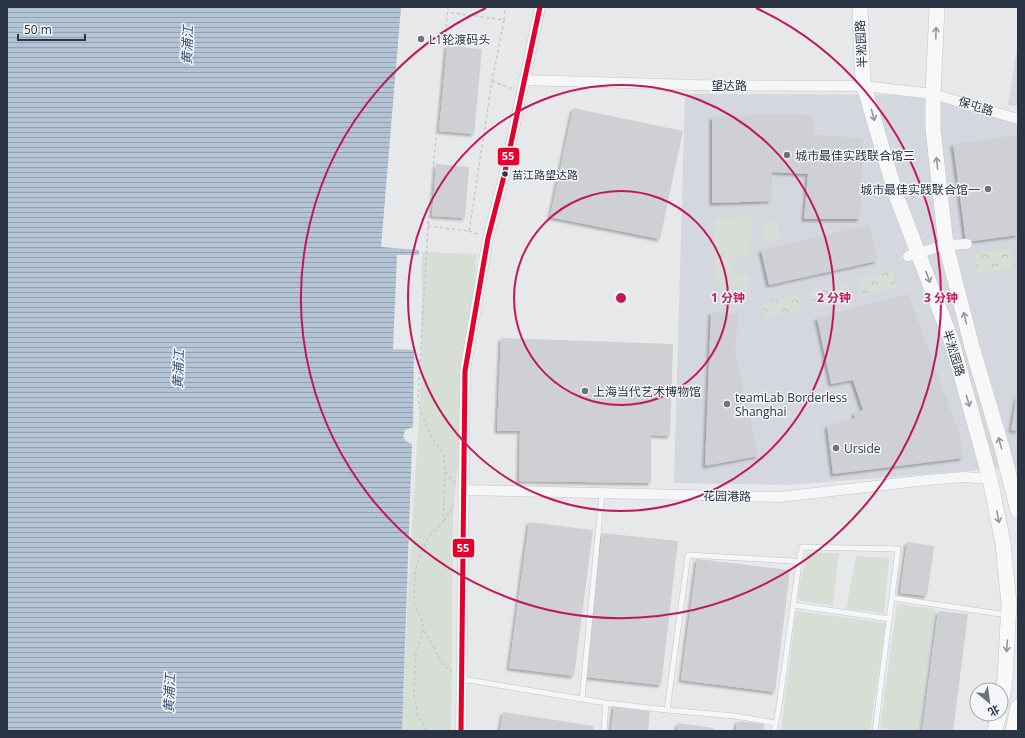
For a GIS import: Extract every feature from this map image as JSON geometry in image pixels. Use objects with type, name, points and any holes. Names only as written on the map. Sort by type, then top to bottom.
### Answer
[{"type":"main road","name":"半淞园路","points":[[860,7],[864,86],[913,255],[952,342],[990,479],[1003,543],[1009,604],[1004,682]]},
{"type":"main road","name":"半淞园路","points":[[937,7],[933,129],[946,245],[972,347],[1014,481],[1018,511]]},
{"type":"main road","points":[[990,479],[1014,481]]},
{"type":"main road","points":[[1013,731],[1018,707]]},
{"type":"street","points":[[461,731],[463,490],[466,371],[488,238],[504,176],[540,7]]},
{"type":"street","name":"望达路","points":[[524,80],[694,85],[864,86],[933,94]]},
{"type":"street","name":"保屯路","points":[[933,94],[1018,119]]},
{"type":"street","points":[[913,255],[946,245],[966,244]]},
{"type":"street","name":"花园港路","points":[[463,490],[780,497],[928,480],[964,477],[990,479]]},
{"type":"lane","points":[[582,699],[602,493]]},
{"type":"lane","points":[[774,731],[778,713],[802,547],[898,549],[875,731]]},
{"type":"lane","points":[[667,710],[688,555],[794,561],[799,563]]},
{"type":"lane","points":[[893,598],[1009,616]]},
{"type":"lane","points":[[793,605],[890,619]]},
{"type":"lane","points":[[462,678],[606,703],[735,716],[775,723]]},
{"type":"lane","points":[[604,731],[606,703]]},
{"type":"path","points":[[427,731],[418,716],[414,695],[416,653],[423,630],[423,624],[414,602],[414,573],[420,554],[428,538],[443,522],[445,472],[444,454],[432,438],[422,415],[418,400],[428,226],[448,7]]},
{"type":"path","points":[[428,226],[469,231],[505,7]]},
{"type":"path","points":[[447,12],[504,20]]},
{"type":"path","points":[[492,81],[522,92]]},
{"type":"path","points":[[423,630],[444,666],[462,678]]},
{"type":"shaded area","points":[[1018,41],[1018,106],[1008,105]]},
{"type":"shaded area","points":[[685,94],[918,95],[1018,121],[1018,467],[788,485],[674,483]]},
{"type":"green space","points":[[752,216],[750,256],[736,255],[733,272],[750,276],[747,291],[716,282],[714,219]]},
{"type":"green space","points":[[777,220],[781,237],[765,241],[761,225]]},
{"type":"green space","points":[[1010,248],[1013,268],[978,273],[975,254]]},
{"type":"green space","points":[[422,252],[477,254],[453,516],[451,731],[402,731],[408,590],[421,384]]},
{"type":"green space","points":[[893,271],[896,288],[861,297],[857,279]]},
{"type":"green space","points":[[845,283],[850,299],[815,308],[810,291]]},
{"type":"green space","points":[[798,295],[801,310],[767,318],[763,303]]},
{"type":"green space","points":[[807,553],[839,553],[833,605],[801,601],[797,595]]},
{"type":"green space","points":[[856,556],[889,558],[884,613],[846,609]]},
{"type":"green space","points":[[897,604],[935,609],[919,731],[880,728]]},
{"type":"green space","points":[[796,611],[886,623],[870,731],[781,731]]},
{"type":"water","name":"黄浦江","points":[[7,7],[401,7],[381,247],[419,250],[419,255],[397,255],[393,349],[414,350],[413,427],[405,430],[403,437],[407,442],[412,444],[402,731],[7,731]]},
{"type":"building","points":[[447,46],[482,49],[474,134],[439,131]]},
{"type":"building","points":[[573,108],[683,131],[660,239],[550,217]]},
{"type":"building","name":"城市最佳实践联合馆三","points":[[767,114],[813,115],[814,135],[863,138],[860,219],[804,219],[808,174],[772,172],[771,201],[712,203],[712,117]]},
{"type":"building","name":"城市最佳实践联合馆一","points":[[1018,135],[1018,235],[966,242],[953,144]]},
{"type":"building","points":[[436,164],[469,167],[465,218],[432,216]]},
{"type":"building","points":[[870,225],[877,261],[769,285],[761,250]]},
{"type":"building","points":[[908,294],[960,436],[963,458],[833,474],[827,426],[855,418],[854,413],[863,410],[853,380],[831,384],[817,318]]},
{"type":"building","name":"teamLab Borderless Shanghai","points":[[711,312],[738,314],[735,352],[758,456],[705,466]]},
{"type":"building","name":"上海当代艺术博物馆","points":[[501,338],[673,344],[670,436],[651,435],[651,483],[519,481],[520,431],[497,431]]},
{"type":"building","points":[[1018,395],[1018,431],[1011,430]]},
{"type":"building","points":[[529,522],[593,530],[574,676],[509,668]]},
{"type":"building","points":[[602,533],[678,541],[661,685],[586,677]]},
{"type":"building","points":[[907,542],[934,546],[927,596],[900,593]]},
{"type":"building","points":[[697,559],[790,570],[775,692],[681,680]]},
{"type":"building","points":[[938,611],[968,614],[953,731],[922,731]]},
{"type":"building","points":[[614,705],[650,709],[648,731],[611,731]]},
{"type":"building","points":[[503,712],[594,726],[593,731],[500,731]]},
{"type":"building","points":[[737,721],[764,724],[763,731],[736,731]]},
{"type":"building","points":[[678,723],[714,728],[713,731],[677,731]]},
{"type":"transit line","name":"55","points":[[461,731],[465,371],[488,238],[504,176],[540,7]]},
{"type":"place","name":"L1轮渡码头","points":[[421,39]]},
{"type":"place","name":"城市最佳实践联合馆三","points":[[787,155]]},
{"type":"place","name":"苗江路望达路","points":[[505,174]]},
{"type":"place","name":"城市最佳实践联合馆一","points":[[988,189]]},
{"type":"place","name":"上海当代艺术博物馆","points":[[585,391]]},
{"type":"place","name":"teamLab Borderless Shanghai","points":[[727,404]]},
{"type":"place","name":"Urside","points":[[836,448]]}]
